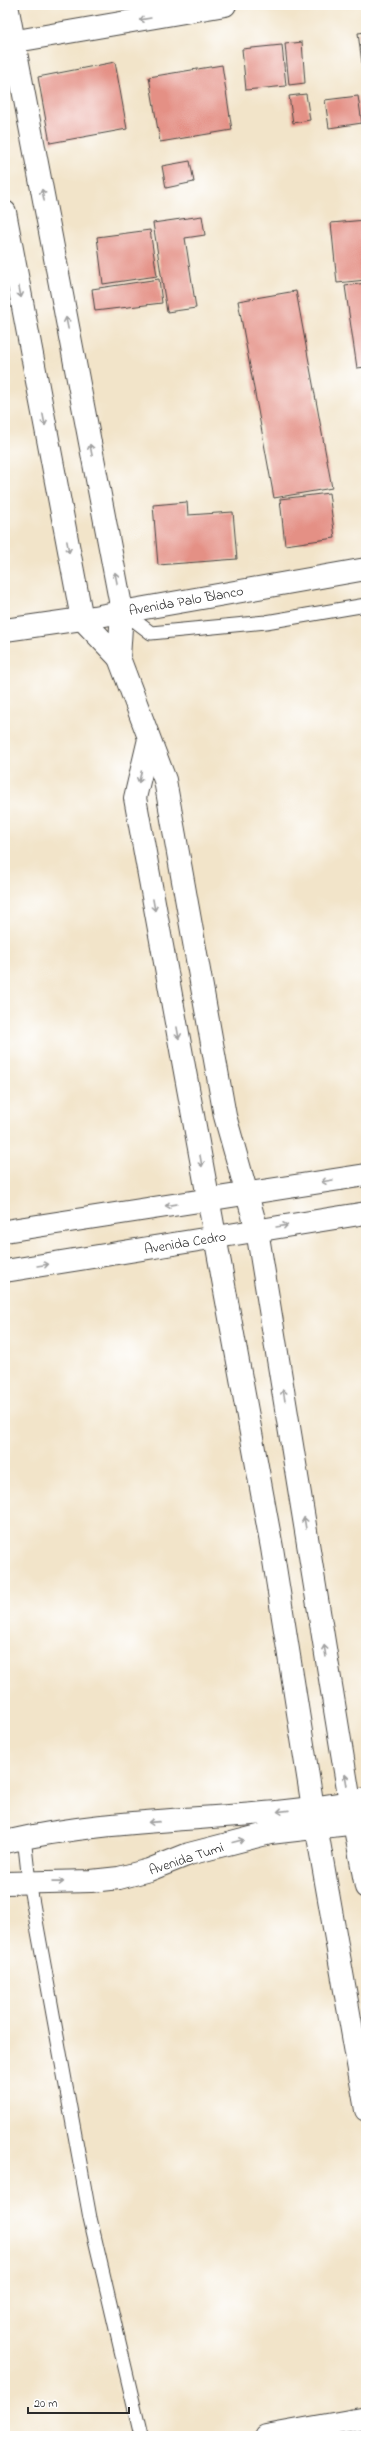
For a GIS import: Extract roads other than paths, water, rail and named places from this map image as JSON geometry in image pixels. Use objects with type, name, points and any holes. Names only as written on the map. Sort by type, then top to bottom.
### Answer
[{"type":"street","points":[[7,5],[9,42],[122,611],[119,658]]},
{"type":"street","points":[[9,42],[225,5]]},
{"type":"street","points":[[5,212],[82,619],[119,658],[165,780],[225,1116],[257,1230],[358,1801],[366,1887]]},
{"type":"street","name":"Avenida Palo Blanco","points":[[5,630],[82,619],[366,569]]},
{"type":"street","points":[[149,739],[135,798],[272,1548],[314,1818],[366,2110]]},
{"type":"street","points":[[5,1231],[366,1175]]},
{"type":"street","name":"Avenida Cedro","points":[[5,1272],[366,1213]]},
{"type":"street","name":"Avenida Tumi","points":[[5,1883],[92,1881],[119,1878],[149,1870],[189,1854],[270,1833],[358,1801]]},
{"type":"street","name":"Avenida Tumi","points":[[14,1840],[95,1826],[223,1818],[314,1818],[360,1823]]},
{"type":"street","points":[[266,2436],[366,2418]]},
{"type":"lane","points":[[122,611],[151,634],[266,622],[366,605]]},
{"type":"lane","points":[[14,1840],[29,1882],[90,2218],[141,2436]]}]
